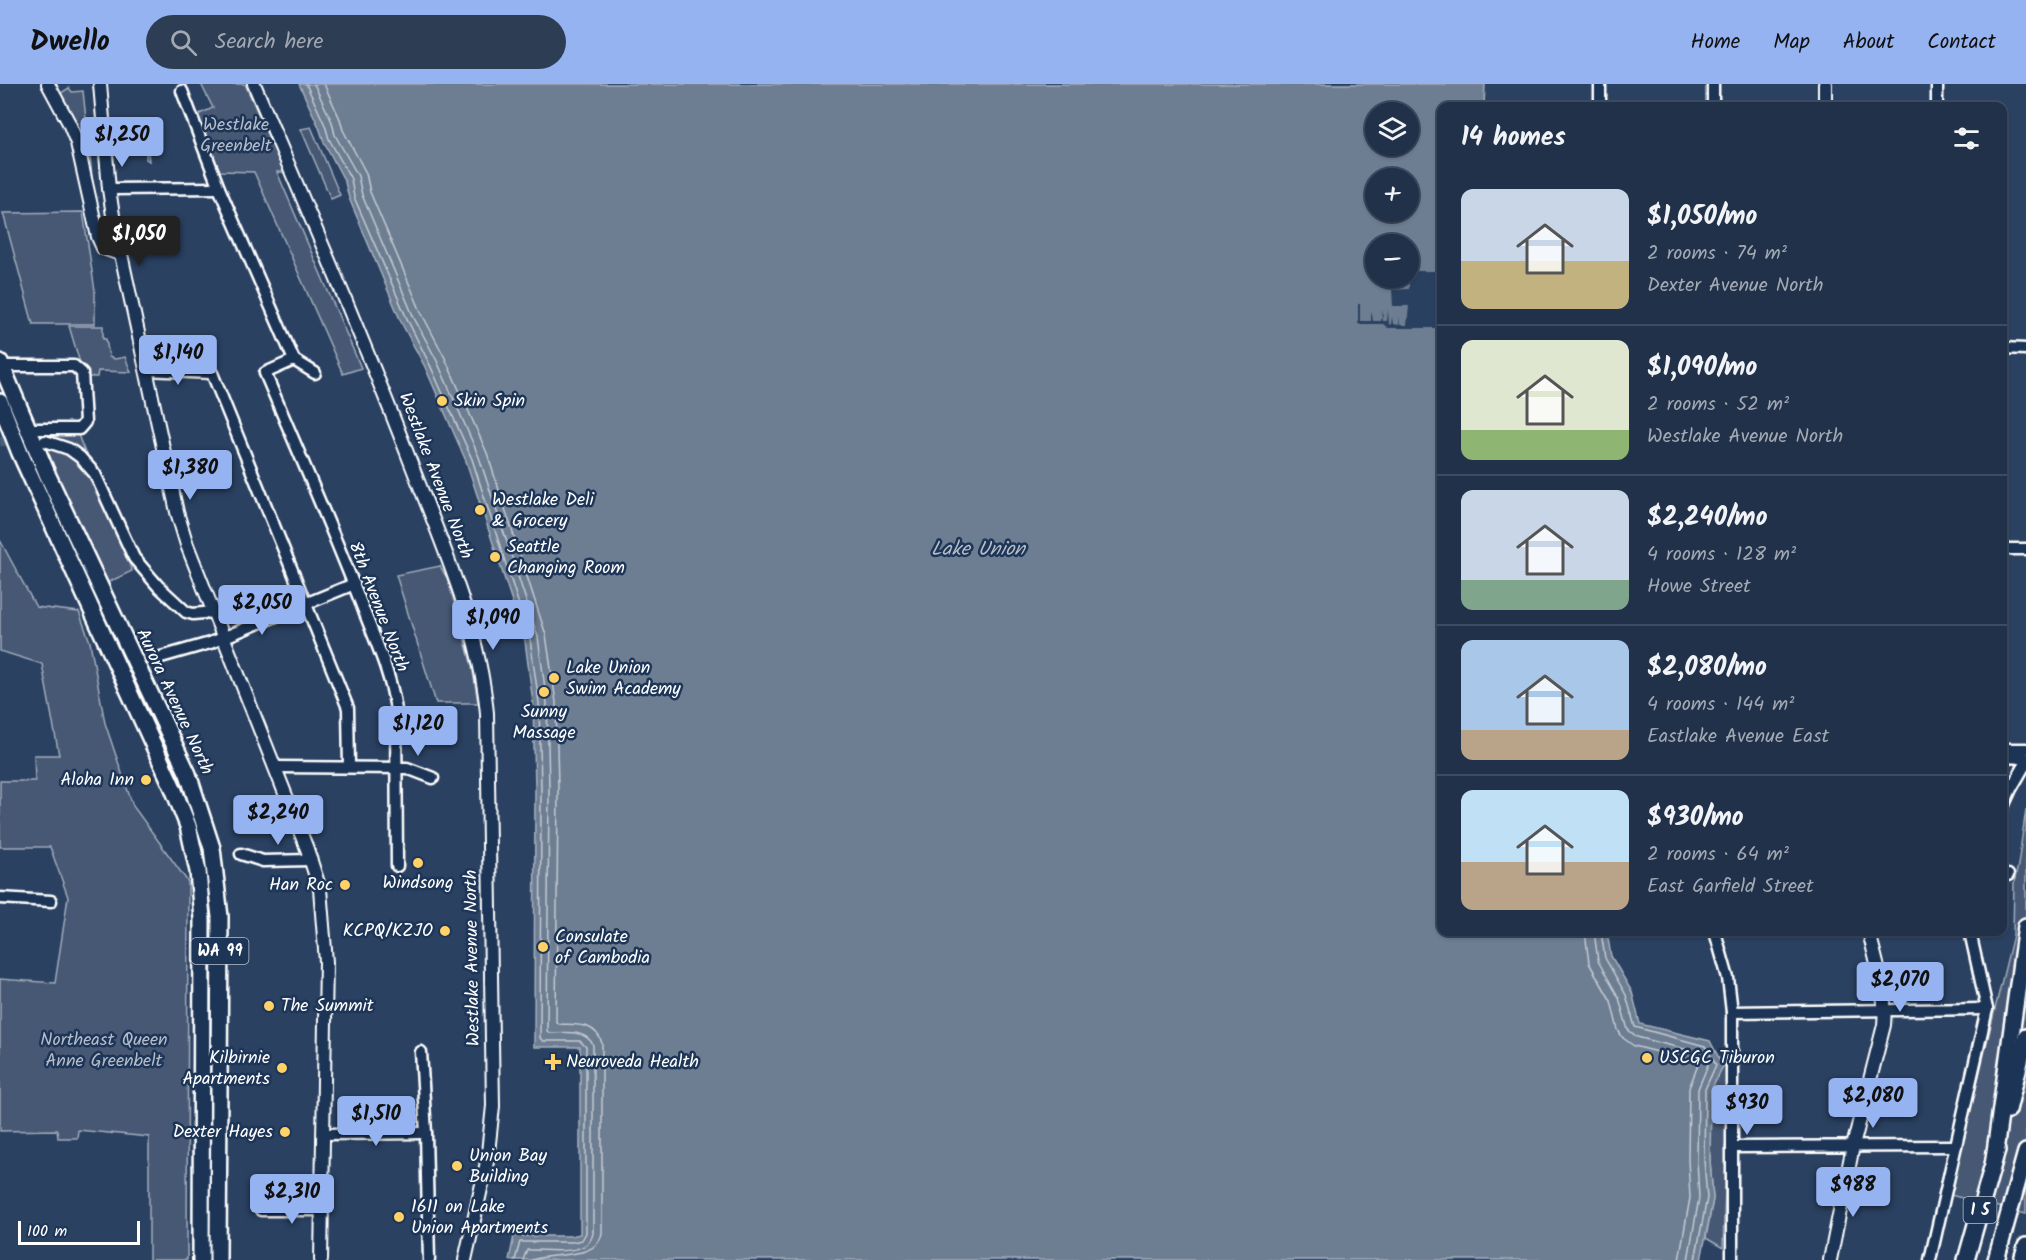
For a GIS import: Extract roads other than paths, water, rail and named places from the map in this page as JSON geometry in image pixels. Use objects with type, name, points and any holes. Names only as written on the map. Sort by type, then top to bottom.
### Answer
[{"type":"highway","name":"Aurora Avenue North","points":[[1,364],[27,429],[188,774],[212,848],[220,917],[218,1260]]},
{"type":"highway","name":"Aurora Avenue North","points":[[0,402],[20,453],[173,788],[188,826],[198,871],[202,919],[201,1260]]},
{"type":"highway","points":[[1994,1160],[2026,926]]},
{"type":"highway","name":"I 5","points":[[1966,1260],[2026,1037]]},
{"type":"highway","points":[[1996,1260],[2026,1152]]},
{"type":"highway","points":[[2022,1260],[2026,1246]]},
{"type":"main road","points":[[48,84],[77,143],[98,237],[103,248],[120,255]]},
{"type":"main road","points":[[100,84],[109,189],[120,255],[177,512],[187,545],[311,860],[321,899],[326,962],[321,1260]]},
{"type":"main road","name":"Westlake Avenue North","points":[[254,84],[423,494],[456,581],[484,681],[487,723],[493,1107],[487,1162],[465,1260]]},
{"type":"main road","points":[[1825,84],[1825,102]]},
{"type":"main road","points":[[1830,1260],[1853,1146],[1884,1024],[1885,1010],[1870,936]]},
{"type":"street","points":[[1600,84],[1600,102]]},
{"type":"street","points":[[1713,84],[1713,102]]},
{"type":"street","points":[[1937,84],[1937,102]]},
{"type":"street","points":[[182,91],[219,188],[294,360],[315,373]]},
{"type":"street","points":[[109,189],[219,188]]},
{"type":"street","points":[[2007,348],[2026,349]]},
{"type":"street","name":"8th Avenue North","points":[[294,360],[265,373],[354,584],[385,665],[394,697],[397,866]]},
{"type":"street","points":[[1,364],[74,366],[82,373],[85,422],[83,426],[80,429],[27,429]]},
{"type":"street","points":[[146,370],[212,373],[348,708],[349,767]]},
{"type":"street","points":[[45,441],[69,449],[80,457],[95,474],[134,558],[158,586],[186,612],[193,614],[214,612]]},
{"type":"street","points":[[2007,549],[2026,549]]},
{"type":"street","points":[[161,657],[210,643],[354,584]]},
{"type":"street","points":[[2007,749],[2026,749]]},
{"type":"street","points":[[2007,757],[2026,758]]},
{"type":"street","points":[[2007,798],[2026,763]]},
{"type":"street","points":[[275,767],[407,768],[433,778]]},
{"type":"street","points":[[241,854],[263,861],[311,860]]},
{"type":"street","points":[[0,898],[51,901]]},
{"type":"street","points":[[1717,936],[1728,978],[1732,1012],[1732,1260]]},
{"type":"street","points":[[1930,1260],[1987,1009],[1971,936]]},
{"type":"street","points":[[1732,1012],[1987,1009]]},
{"type":"street","points":[[421,1052],[426,1133],[429,1260]]},
{"type":"street","points":[[323,1134],[426,1133]]},
{"type":"street","points":[[1732,1147],[1956,1146]]},
{"type":"street","points":[[261,1210],[323,1210]]},
{"type":"water","name":"Lake Union","points":[[299,84],[1485,84],[1484,102],[1437,102],[1437,936],[1608,936],[1611,956],[1632,992],[1640,1024],[1710,1041],[1723,1066],[1711,1090],[1710,1160],[1713,1199],[1701,1260],[509,1260],[514,1236],[580,1234],[580,1047],[534,1047],[535,788],[533,703],[525,641],[466,461],[425,367],[402,324],[349,198],[345,182],[324,142]]},
{"type":"tunnel","points":[[0,441],[39,441]]},
{"type":"place","name":"Skin Spin","points":[[442,401]]},
{"type":"place","name":"Westlake Deli & Grocery","points":[[480,510]]},
{"type":"place","name":"Seattle Changing Room","points":[[495,557]]},
{"type":"place","name":"Lake Union Swim Academy","points":[[554,678]]},
{"type":"place","name":"Sunny Massage","points":[[544,692]]},
{"type":"place","name":"Aloha Inn","points":[[146,780]]},
{"type":"place","name":"Windsong","points":[[418,863]]},
{"type":"place","name":"Han Roc","points":[[345,885]]},
{"type":"place","name":"KCPQ/KZJO","points":[[445,931]]},
{"type":"place","name":"Consulate of Cambodia","points":[[543,947]]},
{"type":"place","name":"The Summit","points":[[269,1006]]},
{"type":"place","name":"USCGC Tiburon","points":[[1647,1058]]},
{"type":"place","name":"Neuroveda Health","points":[[553,1062]]},
{"type":"place","name":"Kilbirnie Apartments","points":[[282,1068]]},
{"type":"place","name":"Dexter Hayes","points":[[285,1132]]},
{"type":"place","name":"Union Bay Building","points":[[457,1166]]},
{"type":"place","name":"1611 on Lake Union Apartments","points":[[399,1217]]},
{"type":"park label","name":"Westlake Greenbelt","points":[[236,135]]},
{"type":"park label","name":"Northeast Queen Anne Greenbelt","points":[[104,1050]]}]
